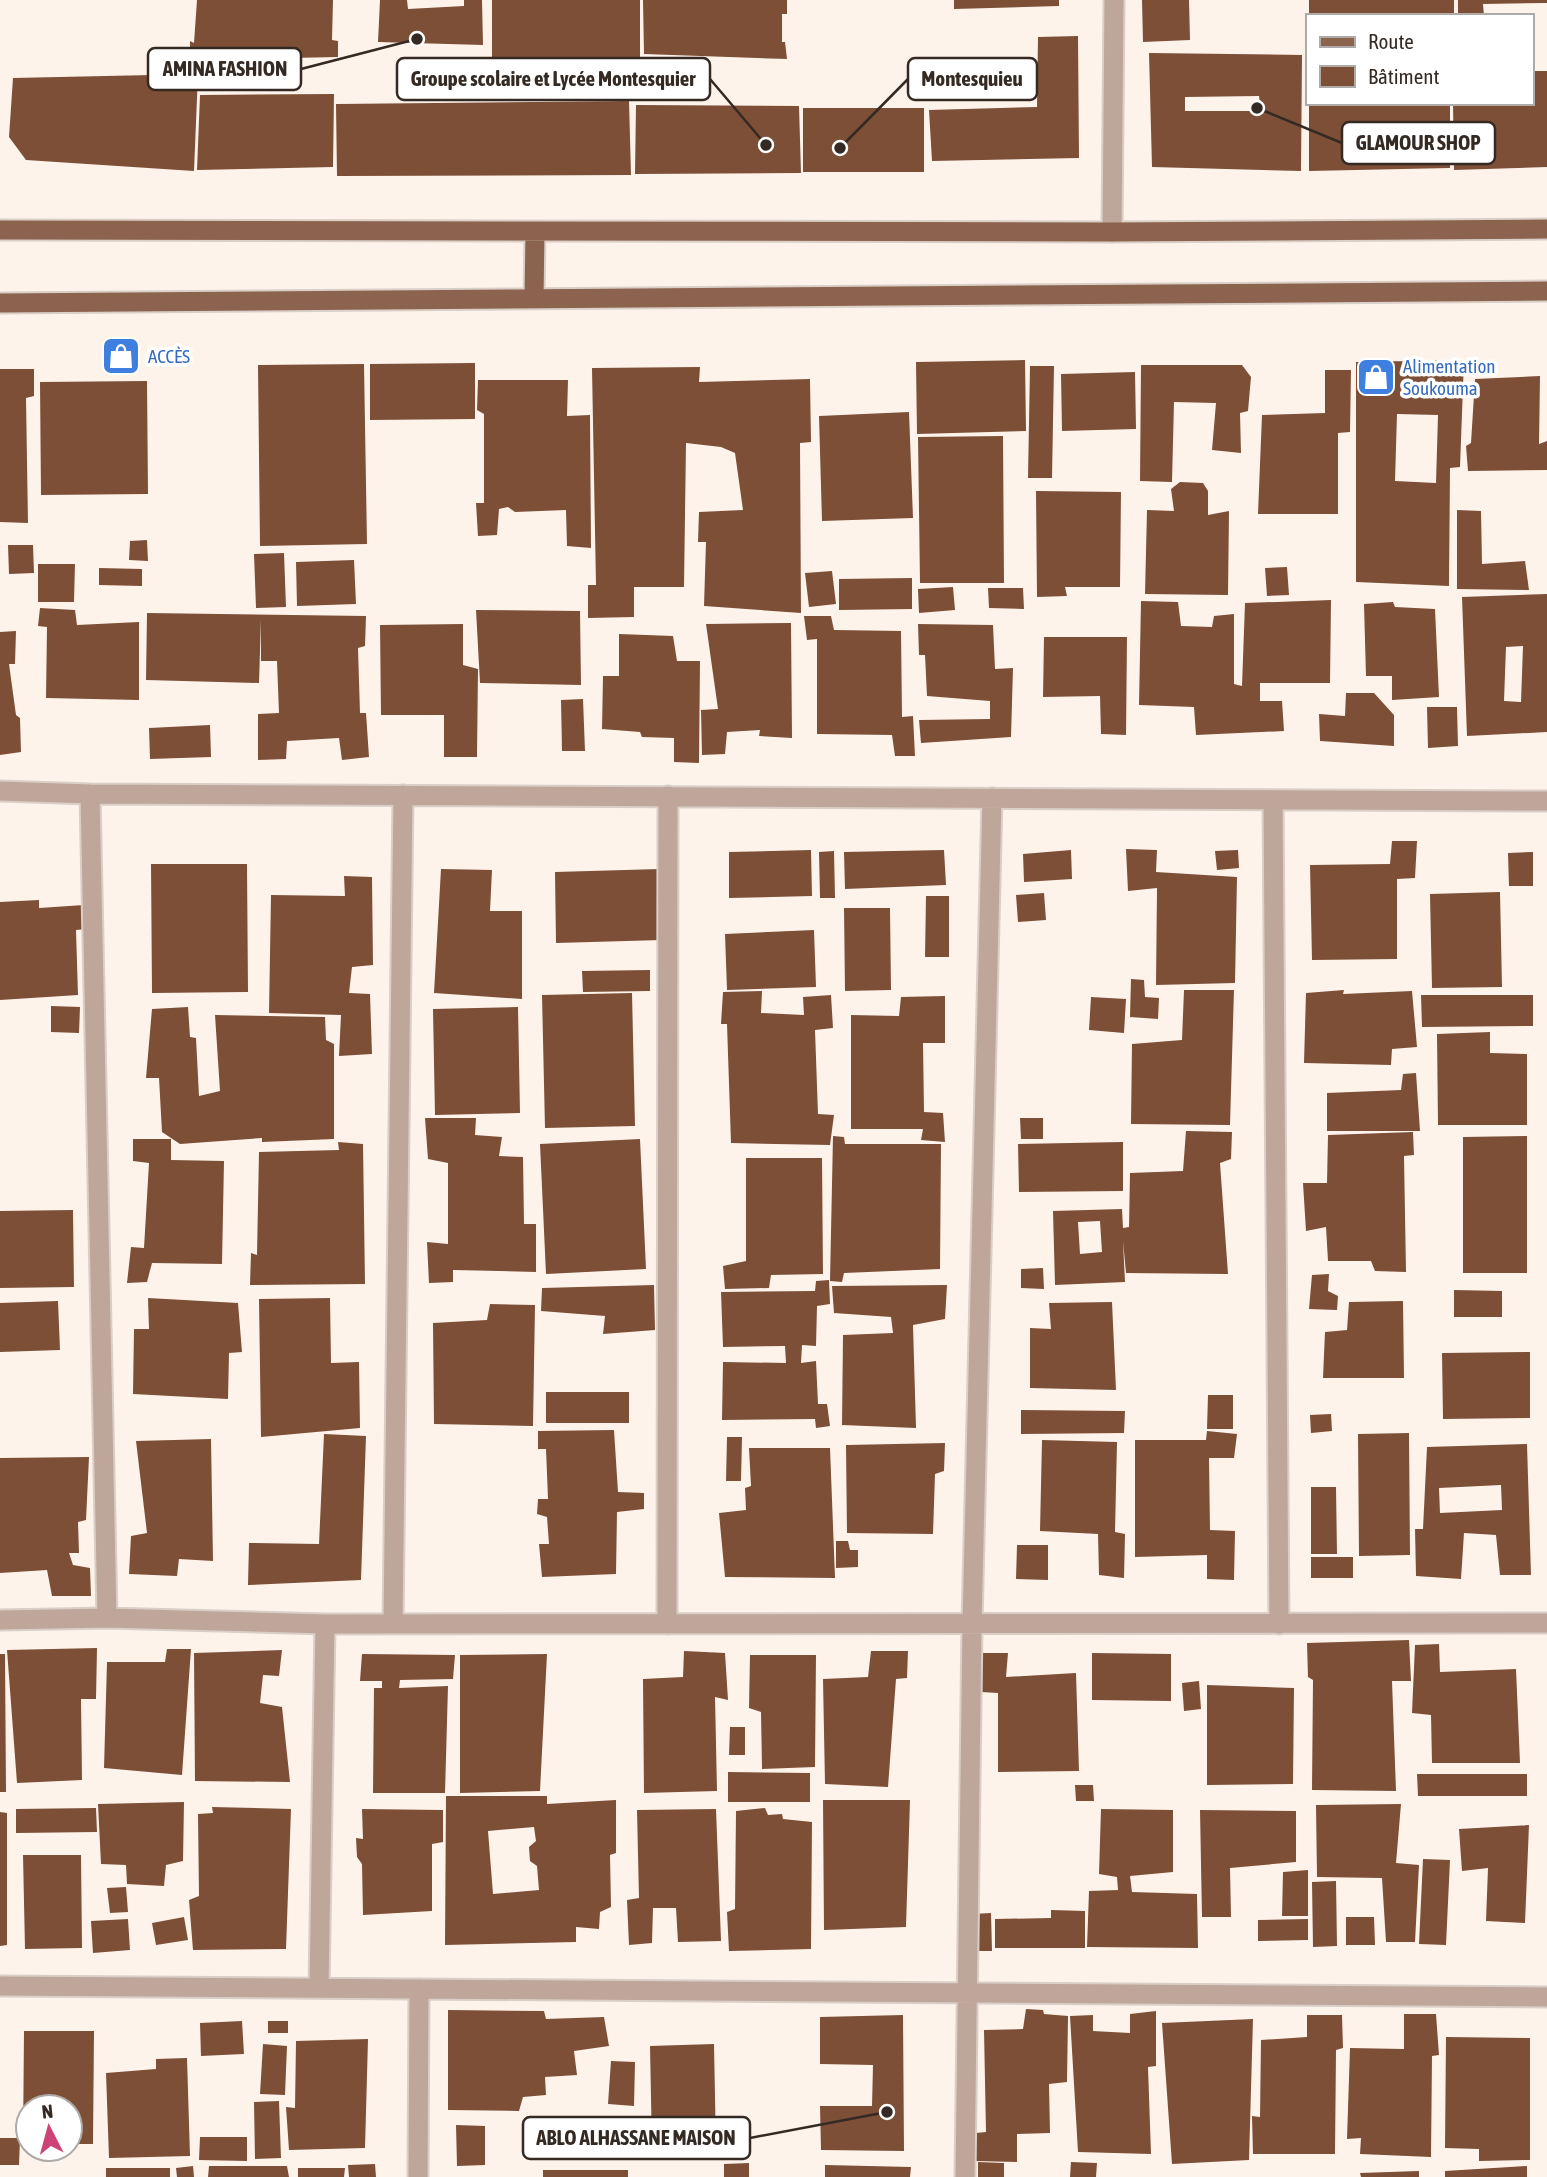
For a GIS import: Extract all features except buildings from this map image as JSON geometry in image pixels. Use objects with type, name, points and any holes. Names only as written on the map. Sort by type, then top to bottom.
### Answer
[{"type":"main road","points":[[0,230],[1112,232],[1547,229]]},
{"type":"main road","points":[[534,232],[534,299]]},
{"type":"main road","points":[[0,303],[1547,291]]},
{"type":"street","points":[[1112,232],[1114,0]]},
{"type":"street","points":[[0,790],[90,794],[1547,801]]},
{"type":"street","points":[[90,794],[107,1618]]},
{"type":"street","points":[[393,1624],[403,795]]},
{"type":"street","points":[[667,1624],[668,796]]},
{"type":"street","points":[[965,2177],[972,1624],[992,798]]},
{"type":"street","points":[[1273,800],[1279,1624]]},
{"type":"street","points":[[0,1620],[107,1618],[325,1624],[1547,1623]]},
{"type":"street","points":[[319,1988],[325,1624]]},
{"type":"street","points":[[0,1986],[1547,1997]]},
{"type":"street","points":[[418,2177],[419,1989]]},
{"type":"place","name":"AMINA FASHION","points":[[417,39]]},
{"type":"place","name":"GLAMOUR SHOP","points":[[1257,108]]},
{"type":"place","name":"Groupe scolaire et Lycée Montesquier","points":[[766,145]]},
{"type":"place","name":"Montesquieu","points":[[840,148]]},
{"type":"place","name":"ACCÈS","points":[[121,356]]},
{"type":"place","name":"Alimentation Soukouma","points":[[1376,377]]},
{"type":"place","name":"ABLO ALHASSANE MAISON","points":[[887,2112]]}]
